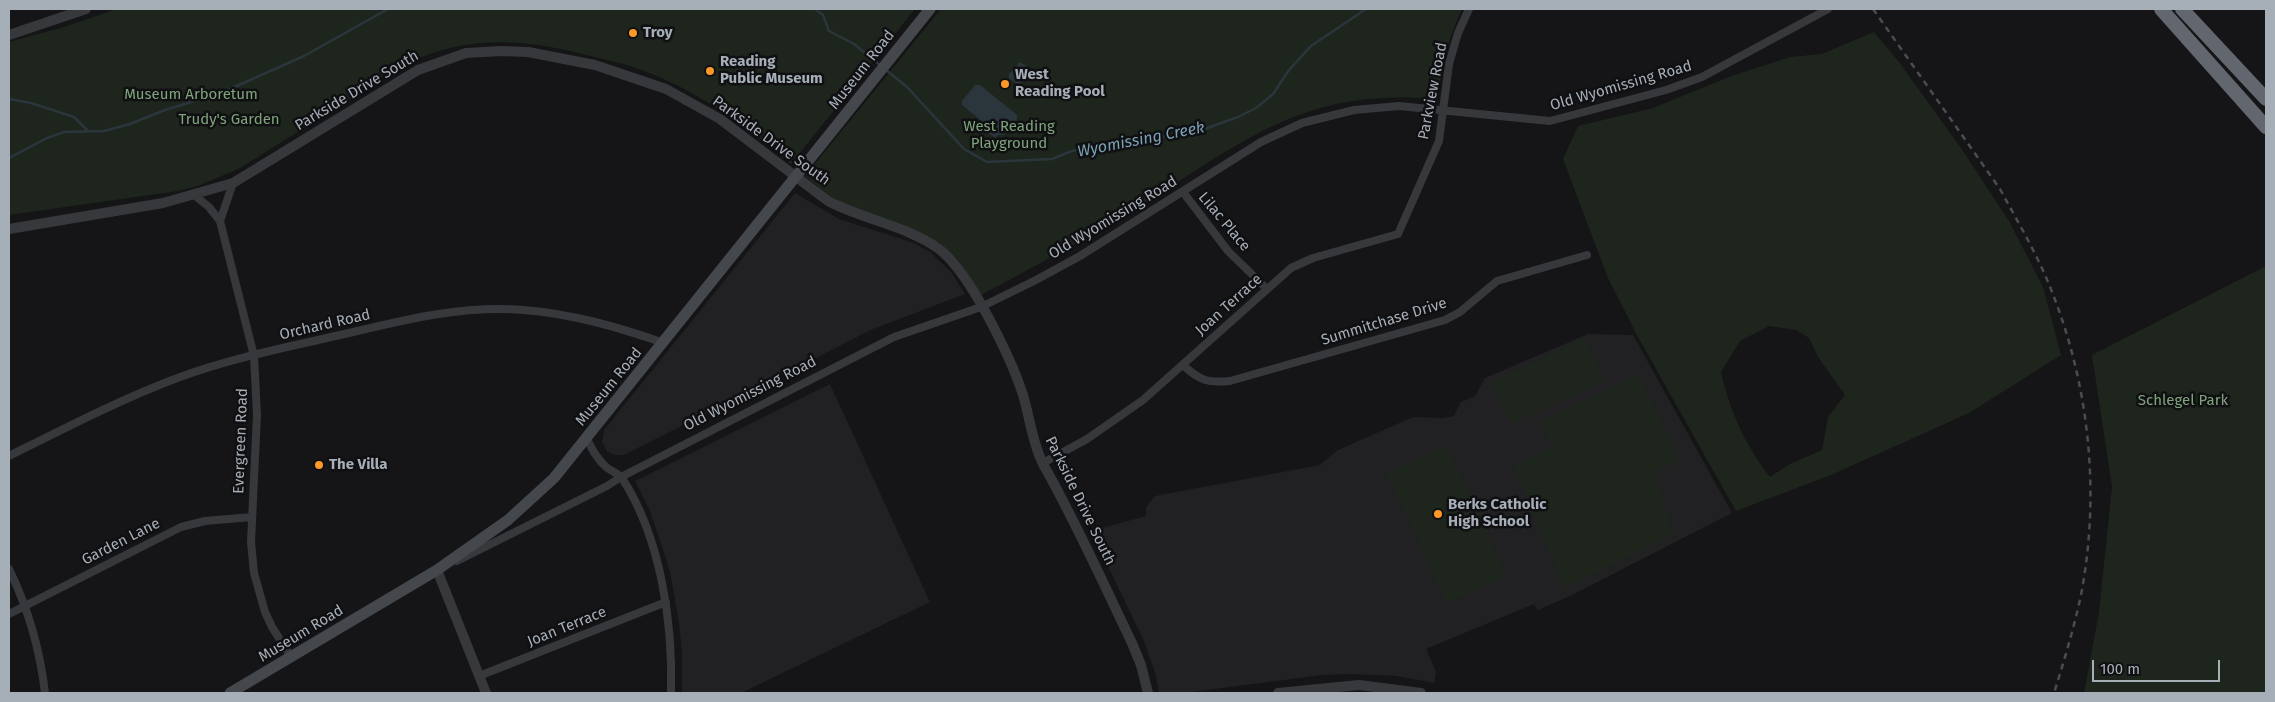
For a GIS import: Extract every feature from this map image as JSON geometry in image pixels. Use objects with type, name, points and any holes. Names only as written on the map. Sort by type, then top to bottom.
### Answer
[{"type":"highway","points":[[2161,9],[2266,126]]},
{"type":"highway","points":[[2182,9],[2266,99]]},
{"type":"main road","name":"Museum Road","points":[[230,693],[437,570],[508,520],[554,478],[664,343],[794,176],[874,81],[930,9]]},
{"type":"street","points":[[9,35],[86,9]]},
{"type":"street","name":"Parkview Road","points":[[1423,178],[1439,140],[1450,58],[1470,9]]},
{"type":"street","name":"Old Wyomissing Road","points":[[437,570],[607,486],[621,476],[887,340],[981,307],[1080,256],[1261,142],[1314,119],[1370,108],[1399,106],[1550,121],[1560,119],[1666,90],[1702,77],[1828,9]]},
{"type":"street","name":"Parkside Drive South","points":[[9,229],[162,203],[233,183],[418,70],[466,53],[528,52],[580,62],[640,79],[666,89],[720,120],[828,201],[847,211],[917,236],[939,249],[955,264],[969,283],[1020,386],[1032,434],[1043,463],[1132,643],[1141,665],[1148,693]]},
{"type":"street","name":"Joan Terrace","points":[[1043,463],[1112,423],[1183,365],[1284,273],[1307,260],[1398,234],[1423,178]]},
{"type":"street","points":[[220,221],[233,183]]},
{"type":"street","name":"Lilac Place","points":[[1183,192],[1228,251],[1267,289]]},
{"type":"street","name":"Evergreen Road","points":[[194,195],[209,206],[220,221],[254,356],[257,416],[252,555],[260,597],[272,627],[292,657]]},
{"type":"street","name":"Summitchase Drive","points":[[1183,365],[1198,378],[1211,383],[1230,381],[1445,320],[1460,312],[1497,281],[1587,255]]},
{"type":"street","name":"Orchard Road","points":[[9,456],[127,399],[181,377],[254,356],[443,312],[496,309],[566,315],[608,324],[664,343]]},
{"type":"street","points":[[587,439],[601,462],[621,476],[646,532],[666,602],[670,645],[671,693]]},
{"type":"street","name":"Garden Lane","points":[[9,614],[181,528],[205,520],[252,517]]},
{"type":"street","points":[[9,569],[25,606],[38,651],[45,693]]},
{"type":"street","points":[[437,570],[486,693]]},
{"type":"street","name":"Joan Terrace","points":[[479,676],[666,602]]},
{"type":"street","points":[[1278,693],[1325,687],[1421,693]]},
{"type":"shaded area","points":[[1020,62],[1030,68],[1030,71],[1020,84],[1017,84],[1009,78],[1009,74]]},
{"type":"shaded area","points":[[975,85],[980,85],[1017,115],[1017,119],[1004,135],[998,135],[995,138],[981,127],[984,123],[962,105],[962,101]]},
{"type":"shaded area","points":[[795,193],[839,219],[914,243],[930,252],[951,272],[965,294],[873,329],[624,455],[614,455],[607,451],[602,442],[604,430]]},
{"type":"shaded area","name":"Berks Catholic High School","points":[[1588,334],[1633,335],[1732,513],[1572,595],[1538,610],[1534,604],[1426,649],[1436,672],[1434,683],[1396,676],[1322,675],[1184,693],[1159,693],[1156,675],[1143,639],[1091,531],[1146,516],[1146,507],[1155,496],[1320,465],[1338,450],[1413,417],[1443,418],[1454,416],[1461,402],[1475,396],[1485,378]]},
{"type":"shaded area","points":[[830,384],[930,602],[741,693],[682,693],[682,653],[670,571],[650,511],[635,481]]},
{"type":"green space","name":"Museum Arboretum","points":[[117,9],[915,9],[791,164],[723,112],[667,80],[629,66],[553,47],[511,42],[490,42],[449,48],[428,54],[408,63],[240,168],[198,186],[178,191],[9,215],[9,42],[64,27]]},
{"type":"green space","name":"West Reading Playground","points":[[941,9],[1462,9],[1446,53],[1437,99],[1403,97],[1351,101],[1318,109],[1281,122],[1239,144],[1098,231],[981,295],[959,261],[940,243],[917,231],[845,208],[805,176]]},
{"type":"green space","points":[[1874,32],[1899,62],[1963,151],[2009,221],[2043,287],[2061,355],[1969,413],[1831,475],[1736,511],[1638,337],[1608,278],[1563,159],[1578,126],[1653,108],[1729,77],[1790,57],[1822,54]],"holes":[[[1769,326],[1796,330],[1809,338],[1818,357],[1845,395],[1828,417],[1822,450],[1788,465],[1770,477],[1746,440],[1734,414],[1721,372],[1740,341]]]},
{"type":"green space","name":"Schlegel Park","points":[[2266,266],[2266,693],[2084,693],[2099,612],[2112,487],[2092,355]]},
{"type":"green space","points":[[1585,338],[1605,380],[1511,424],[1491,382]]},
{"type":"green space","points":[[1639,375],[1679,460],[1654,473],[1674,535],[1565,589],[1513,466],[1552,447],[1540,421]]},
{"type":"green space","points":[[1446,445],[1507,576],[1447,603],[1387,473]]},
{"type":"waterway","name":"Wyomissing Creek","points":[[9,158],[47,138],[64,132],[104,131],[221,93],[304,56],[388,9]]},
{"type":"waterway","name":"Wyomissing Creek","points":[[815,9],[823,15],[829,31],[854,44],[880,65]]},
{"type":"waterway","name":"Wyomissing Creek","points":[[886,70],[907,87],[964,149],[987,162],[1052,159],[1072,151],[1097,146],[1196,132],[1238,117],[1256,108],[1273,94],[1289,70],[1311,46],[1366,9]]},
{"type":"waterway","points":[[9,99],[31,103],[74,117],[88,131]]},
{"type":"railway","points":[[1873,9],[2000,189],[2029,242],[2054,297],[2076,369],[2088,444],[2090,520],[2087,558],[2081,595],[2054,693]]},
{"type":"place","name":"Troy","points":[[633,33]]},
{"type":"place","name":"Reading Public Museum","points":[[710,71]]},
{"type":"place","name":"West Reading Pool","points":[[1005,84]]},
{"type":"place","name":"The Villa","points":[[319,465]]},
{"type":"place","name":"Berks Catholic High School","points":[[1438,514]]},
{"type":"park label","name":"Trudy's Garden","points":[[229,120]]}]
